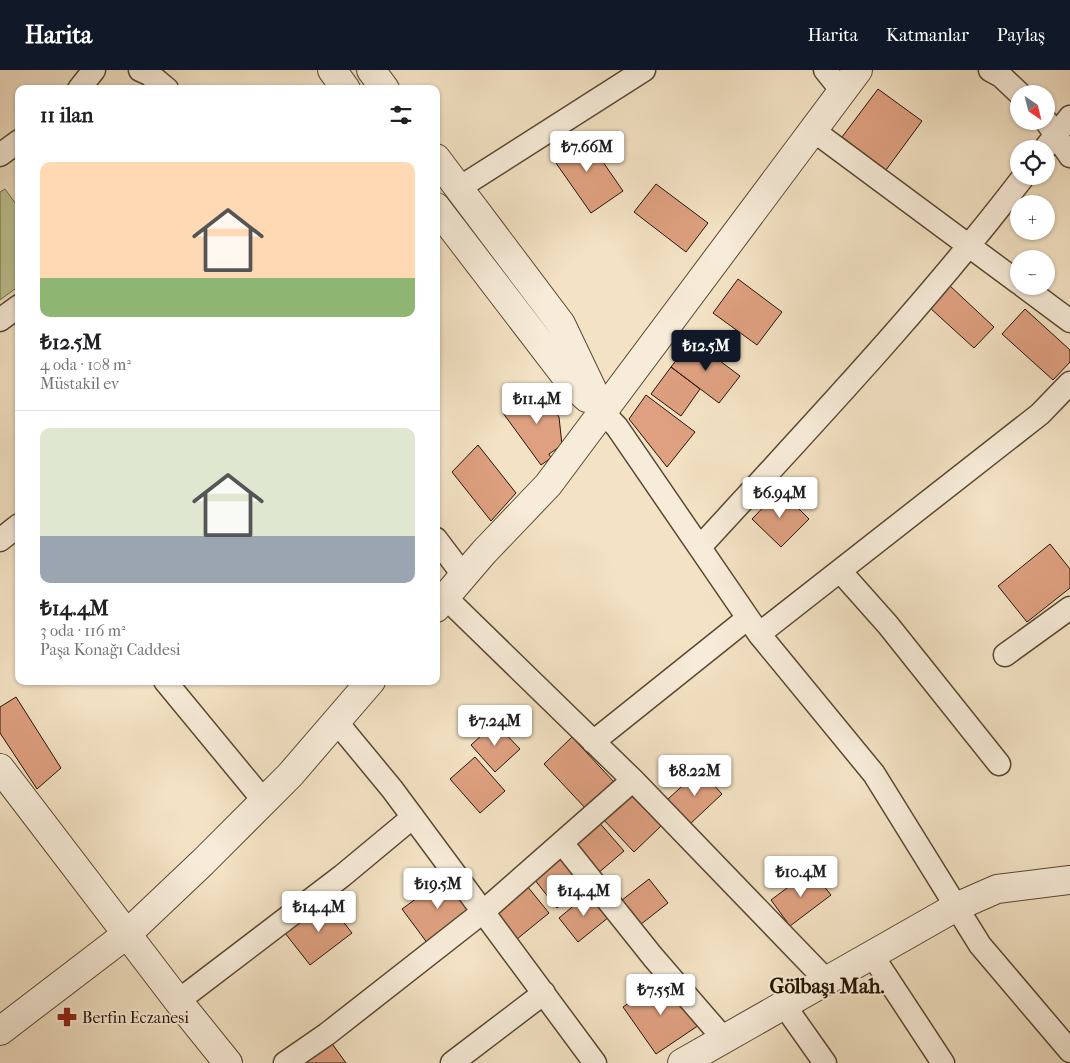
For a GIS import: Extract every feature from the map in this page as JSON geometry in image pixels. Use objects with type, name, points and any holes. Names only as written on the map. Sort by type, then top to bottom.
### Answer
[{"type":"street","points":[[82,85],[94,70]]},
{"type":"street","points":[[140,70],[149,74],[161,85]]},
{"type":"street","points":[[332,70],[343,85]]},
{"type":"street","points":[[371,70],[382,85]]},
{"type":"street","points":[[825,70],[850,80],[814,131],[548,485],[441,602],[633,780],[826,980]]},
{"type":"street","points":[[990,70],[1001,76],[1010,85]]},
{"type":"street","points":[[459,188],[631,74]]},
{"type":"street","points":[[1070,116],[1049,135],[1070,156]]},
{"type":"street","points":[[814,131],[1010,276]]},
{"type":"street","points":[[440,163],[560,324],[603,412]]},
{"type":"street","points":[[700,547],[883,349],[970,247],[1017,185]]},
{"type":"street","points":[[440,213],[570,382],[617,427],[754,626],[874,774],[980,945],[1070,1051]]},
{"type":"street","points":[[1035,295],[1070,321]]},
{"type":"street","points":[[0,320],[15,309]]},
{"type":"street","points":[[593,742],[754,626],[840,571],[1040,414],[1070,383]]},
{"type":"street","points":[[0,540],[15,528]]},
{"type":"street","points":[[440,544],[464,576]]},
{"type":"street","points":[[840,571],[888,626],[999,764]]},
{"type":"street","points":[[1005,655],[1070,608]]},
{"type":"street","points":[[168,685],[264,801]]},
{"type":"street","points":[[0,1031],[127,934],[290,775],[367,685]]},
{"type":"street","points":[[336,720],[484,911],[595,1063]]},
{"type":"street","points":[[0,768],[178,1001],[228,1063]]},
{"type":"street","points":[[286,1063],[327,1034],[484,911],[633,780]]},
{"type":"street","points":[[178,1001],[342,876],[413,817]]},
{"type":"street","points":[[562,843],[653,957],[724,1039]]},
{"type":"street","points":[[682,1063],[956,907],[997,889],[1070,880]]},
{"type":"street","points":[[872,955],[943,1063]]},
{"type":"street","points":[[452,1063],[544,993]]},
{"type":"street","points":[[784,1005],[825,1063]]},
{"type":"green space","points":[[5,189],[15,203],[15,289],[0,300],[0,192]]},
{"type":"building","points":[[878,89],[922,121],[886,170],[842,137]]},
{"type":"building","points":[[583,133],[623,191],[591,213],[551,156]]},
{"type":"building","points":[[656,184],[708,223],[686,252],[634,212]]},
{"type":"building","points":[[738,279],[782,312],[757,345],[713,313]]},
{"type":"building","points":[[949,285],[994,327],[974,348],[929,307]]},
{"type":"building","points":[[1025,309],[1070,350],[1070,362],[1053,380],[1002,334]]},
{"type":"building","points":[[692,340],[740,376],[719,403],[671,367]]},
{"type":"building","points":[[671,367],[700,389],[681,416],[651,394]]},
{"type":"building","points":[[538,388],[559,417],[562,445],[549,454],[551,458],[541,465],[503,413]]},
{"type":"building","points":[[646,395],[695,432],[667,467],[629,419]]},
{"type":"building","points":[[478,445],[516,493],[491,521],[452,472]]},
{"type":"building","points":[[780,490],[809,519],[781,547],[752,519]]},
{"type":"building","points":[[1050,544],[1070,569],[1070,588],[1027,622],[998,586]]},
{"type":"building","points":[[16,697],[61,768],[37,789],[0,733],[0,707]]},
{"type":"building","points":[[495,723],[520,749],[495,772],[471,745]]},
{"type":"building","points":[[572,737],[615,783],[587,810],[544,764]]},
{"type":"building","points":[[475,757],[505,791],[480,813],[450,779]]},
{"type":"building","points":[[700,770],[722,794],[690,824],[668,799]]},
{"type":"building","points":[[630,794],[661,826],[634,852],[603,819]]},
{"type":"building","points":[[597,820],[624,851],[597,874],[570,843]]},
{"type":"building","points":[[562,856],[585,885],[557,908],[534,879]]},
{"type":"building","points":[[811,870],[831,895],[790,926],[771,900]]},
{"type":"building","points":[[447,876],[473,911],[428,944],[402,909]]},
{"type":"building","points":[[649,879],[668,903],[636,928],[617,904]]},
{"type":"building","points":[[527,886],[549,913],[517,939],[495,913]]},
{"type":"building","points":[[589,893],[609,917],[578,942],[559,918]]},
{"type":"building","points":[[327,901],[352,933],[310,965],[285,933]]},
{"type":"building","points":[[664,979],[699,1025],[656,1054],[623,1007]]},
{"type":"building","points":[[328,1038],[346,1063],[295,1063]]},
{"type":"place","name":"Berfin Eczanesi","points":[[67,1017]]},
{"type":"district","name":"Gölbaşı Mah.","points":[[827,986]]}]
